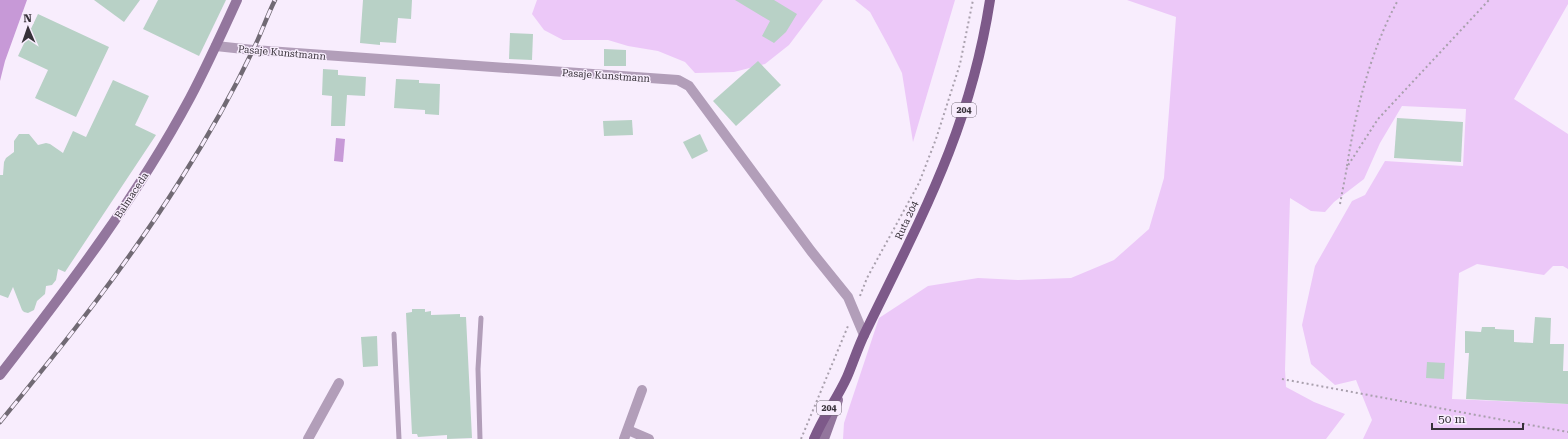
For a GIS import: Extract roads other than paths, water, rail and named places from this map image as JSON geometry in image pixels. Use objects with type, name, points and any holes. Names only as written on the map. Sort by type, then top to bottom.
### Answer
[{"type":"main road","name":"Balmaceda","points":[[0,375],[62,295],[125,206],[182,112],[216,46],[237,0]]},
{"type":"main road","name":"Ruta 204","points":[[814,439],[821,422],[846,378],[864,335],[936,184],[949,152],[971,87],[980,53],[990,0]]},
{"type":"main road","points":[[824,439],[846,378]]},
{"type":"street","name":"Pasaje Kunstmann","points":[[216,46],[678,80],[690,86],[812,251],[837,281],[848,297],[864,335]]},
{"type":"street","points":[[308,439],[339,383]]},
{"type":"street","points":[[642,390],[626,435],[649,439]]},
{"type":"lane","points":[[480,439],[478,369],[481,318]]},
{"type":"lane","points":[[394,334],[399,439]]},
{"type":"railway","points":[[0,422],[94,304],[139,242],[181,179],[228,99],[256,44],[275,0]]}]
